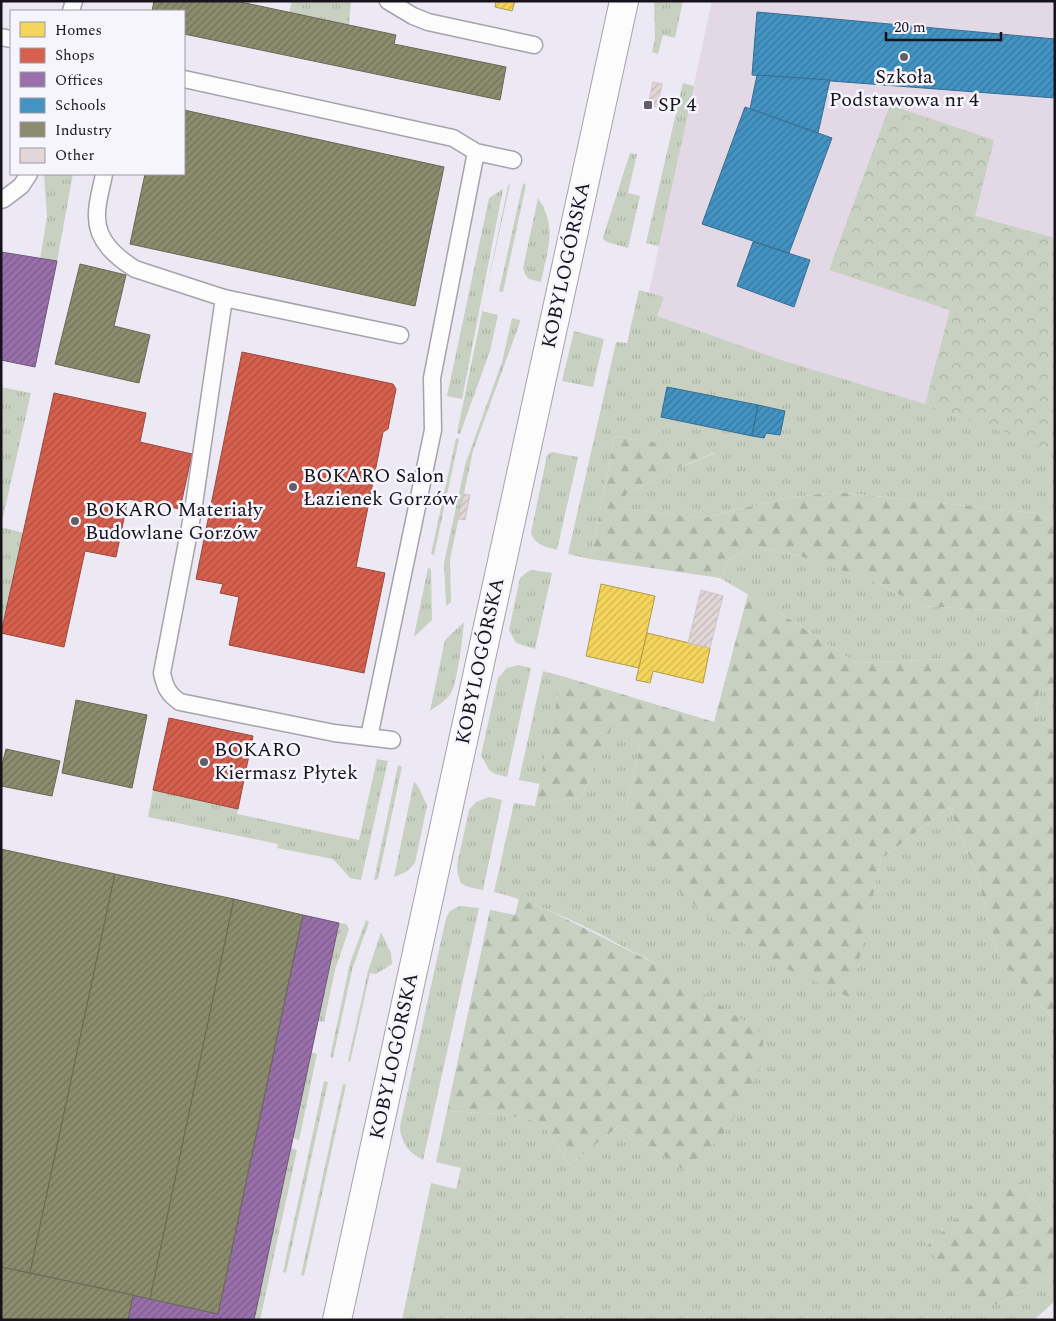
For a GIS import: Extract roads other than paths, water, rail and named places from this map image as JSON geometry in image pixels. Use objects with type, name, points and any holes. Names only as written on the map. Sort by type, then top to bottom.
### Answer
[{"type":"street","name":"KOBYLOGÓRSKA","points":[[336,1320],[624,1]]},
{"type":"lane","points":[[388,1],[413,16],[428,22],[534,45]]},
{"type":"lane","points":[[185,79],[453,138],[476,152],[513,160]]},
{"type":"lane","points":[[369,737],[433,430],[432,378],[476,152]]},
{"type":"lane","points":[[1,200],[4,200],[21,186],[28,175]]},
{"type":"lane","points":[[104,175],[96,216],[101,235],[110,249],[135,269],[224,298],[400,335]]},
{"type":"lane","points":[[224,298],[193,511],[162,673],[164,685],[170,695],[180,702],[334,733],[392,740]]},
{"type":"place","name":"Szkoła Podstawowa nr 4","points":[[904,57]]},
{"type":"place","name":"SP 4","points":[[648,105]]},
{"type":"place","name":"BOKARO Salon Łazienek Gorzów","points":[[293,487]]},
{"type":"place","name":"BOKARO Materiały Budowlane Gorzów","points":[[75,521]]},
{"type":"place","name":"BOKARO Kiermasz Płytek","points":[[204,762]]}]
